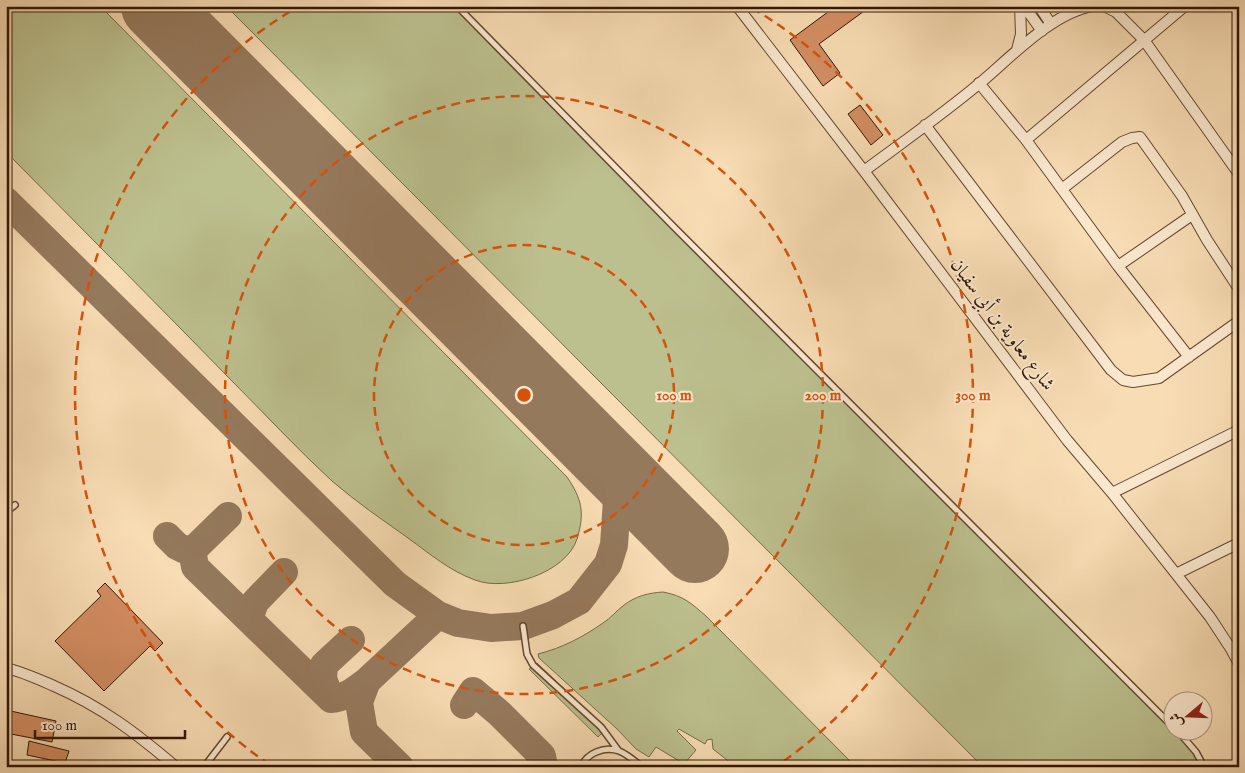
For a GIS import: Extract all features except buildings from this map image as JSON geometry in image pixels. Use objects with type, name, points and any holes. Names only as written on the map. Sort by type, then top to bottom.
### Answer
[{"type":"street","name":"شارع معاوية بن أبي سفيان","points":[[737,6],[864,171],[1066,440],[1112,493],[1210,617],[1232,649],[1239,664]]},
{"type":"street","points":[[1022,6],[1042,31]]},
{"type":"street","points":[[1017,50],[1021,34],[1022,6]]},
{"type":"street","points":[[1039,6],[1051,24]]},
{"type":"street","points":[[864,171],[979,83],[1051,24],[1093,6]]},
{"type":"street","points":[[1104,6],[1116,12],[1144,40],[1239,174]]},
{"type":"street","points":[[1026,140],[1185,6]]},
{"type":"street","points":[[979,83],[1026,140],[1118,266],[1189,357]]},
{"type":"street","points":[[925,125],[1116,375],[1123,380],[1133,382],[1158,378],[1239,321]]},
{"type":"street","points":[[1062,189],[1122,142],[1140,137],[1171,179],[1239,289]]},
{"type":"street","points":[[1118,266],[1192,215]]},
{"type":"street","points":[[1112,493],[1239,430]]},
{"type":"street","points":[[1176,574],[1239,543]]},
{"type":"street","points":[[6,668],[39,680],[93,705],[128,727],[176,767]]},
{"type":"lane","points":[[457,6],[674,227],[1162,716]]},
{"type":"lane","points":[[6,512],[15,506]]},
{"type":"lane","points":[[523,626],[527,654],[533,665],[601,728],[618,750],[642,767]]},
{"type":"lane","points":[[204,767],[227,737]]},
{"type":"lane","points":[[1186,740],[1196,752],[1204,767]]},
{"type":"lane","points":[[581,767],[590,756],[598,751],[618,750]]},
{"type":"green space","points":[[6,6],[100,6],[567,477],[576,492],[581,506],[581,521],[577,539],[571,551],[561,561],[534,577],[502,583],[488,583],[475,580],[440,562],[370,511],[332,481],[293,444],[6,152]]},
{"type":"green space","points":[[226,6],[453,6],[817,374],[1153,708],[1162,718],[1162,740],[1182,740],[1198,758],[1202,767],[973,767],[978,762]]},
{"type":"green space","points":[[663,592],[687,601],[707,617],[856,767],[736,767],[713,749],[712,739],[707,740],[705,744],[679,729],[677,731],[696,750],[684,764],[656,747],[649,757],[636,749],[617,729],[539,658],[538,654],[564,645],[588,633],[633,599],[647,594]]},
{"type":"green space","points":[[537,663],[602,725],[605,730],[598,737],[529,669]]},
{"type":"taxiway","points":[[6,201],[395,584],[438,615],[458,623],[491,628],[523,626],[553,615],[579,601],[608,564],[614,545],[617,500],[597,451]]},
{"type":"taxiway","points":[[228,516],[195,548],[193,555],[195,567],[331,699],[346,695],[367,681]]},
{"type":"taxiway","points":[[167,536],[177,546],[185,550],[195,548]]},
{"type":"taxiway","points":[[249,619],[255,602],[284,572]]},
{"type":"taxiway","points":[[400,767],[364,732],[359,702],[367,681],[438,615]]},
{"type":"taxiway","points":[[331,699],[323,679],[324,665],[351,640]]},
{"type":"taxiway","points":[[464,705],[473,691],[499,713],[542,756],[544,767]]},
{"type":"runway","points":[[155,6],[695,549]]}]
